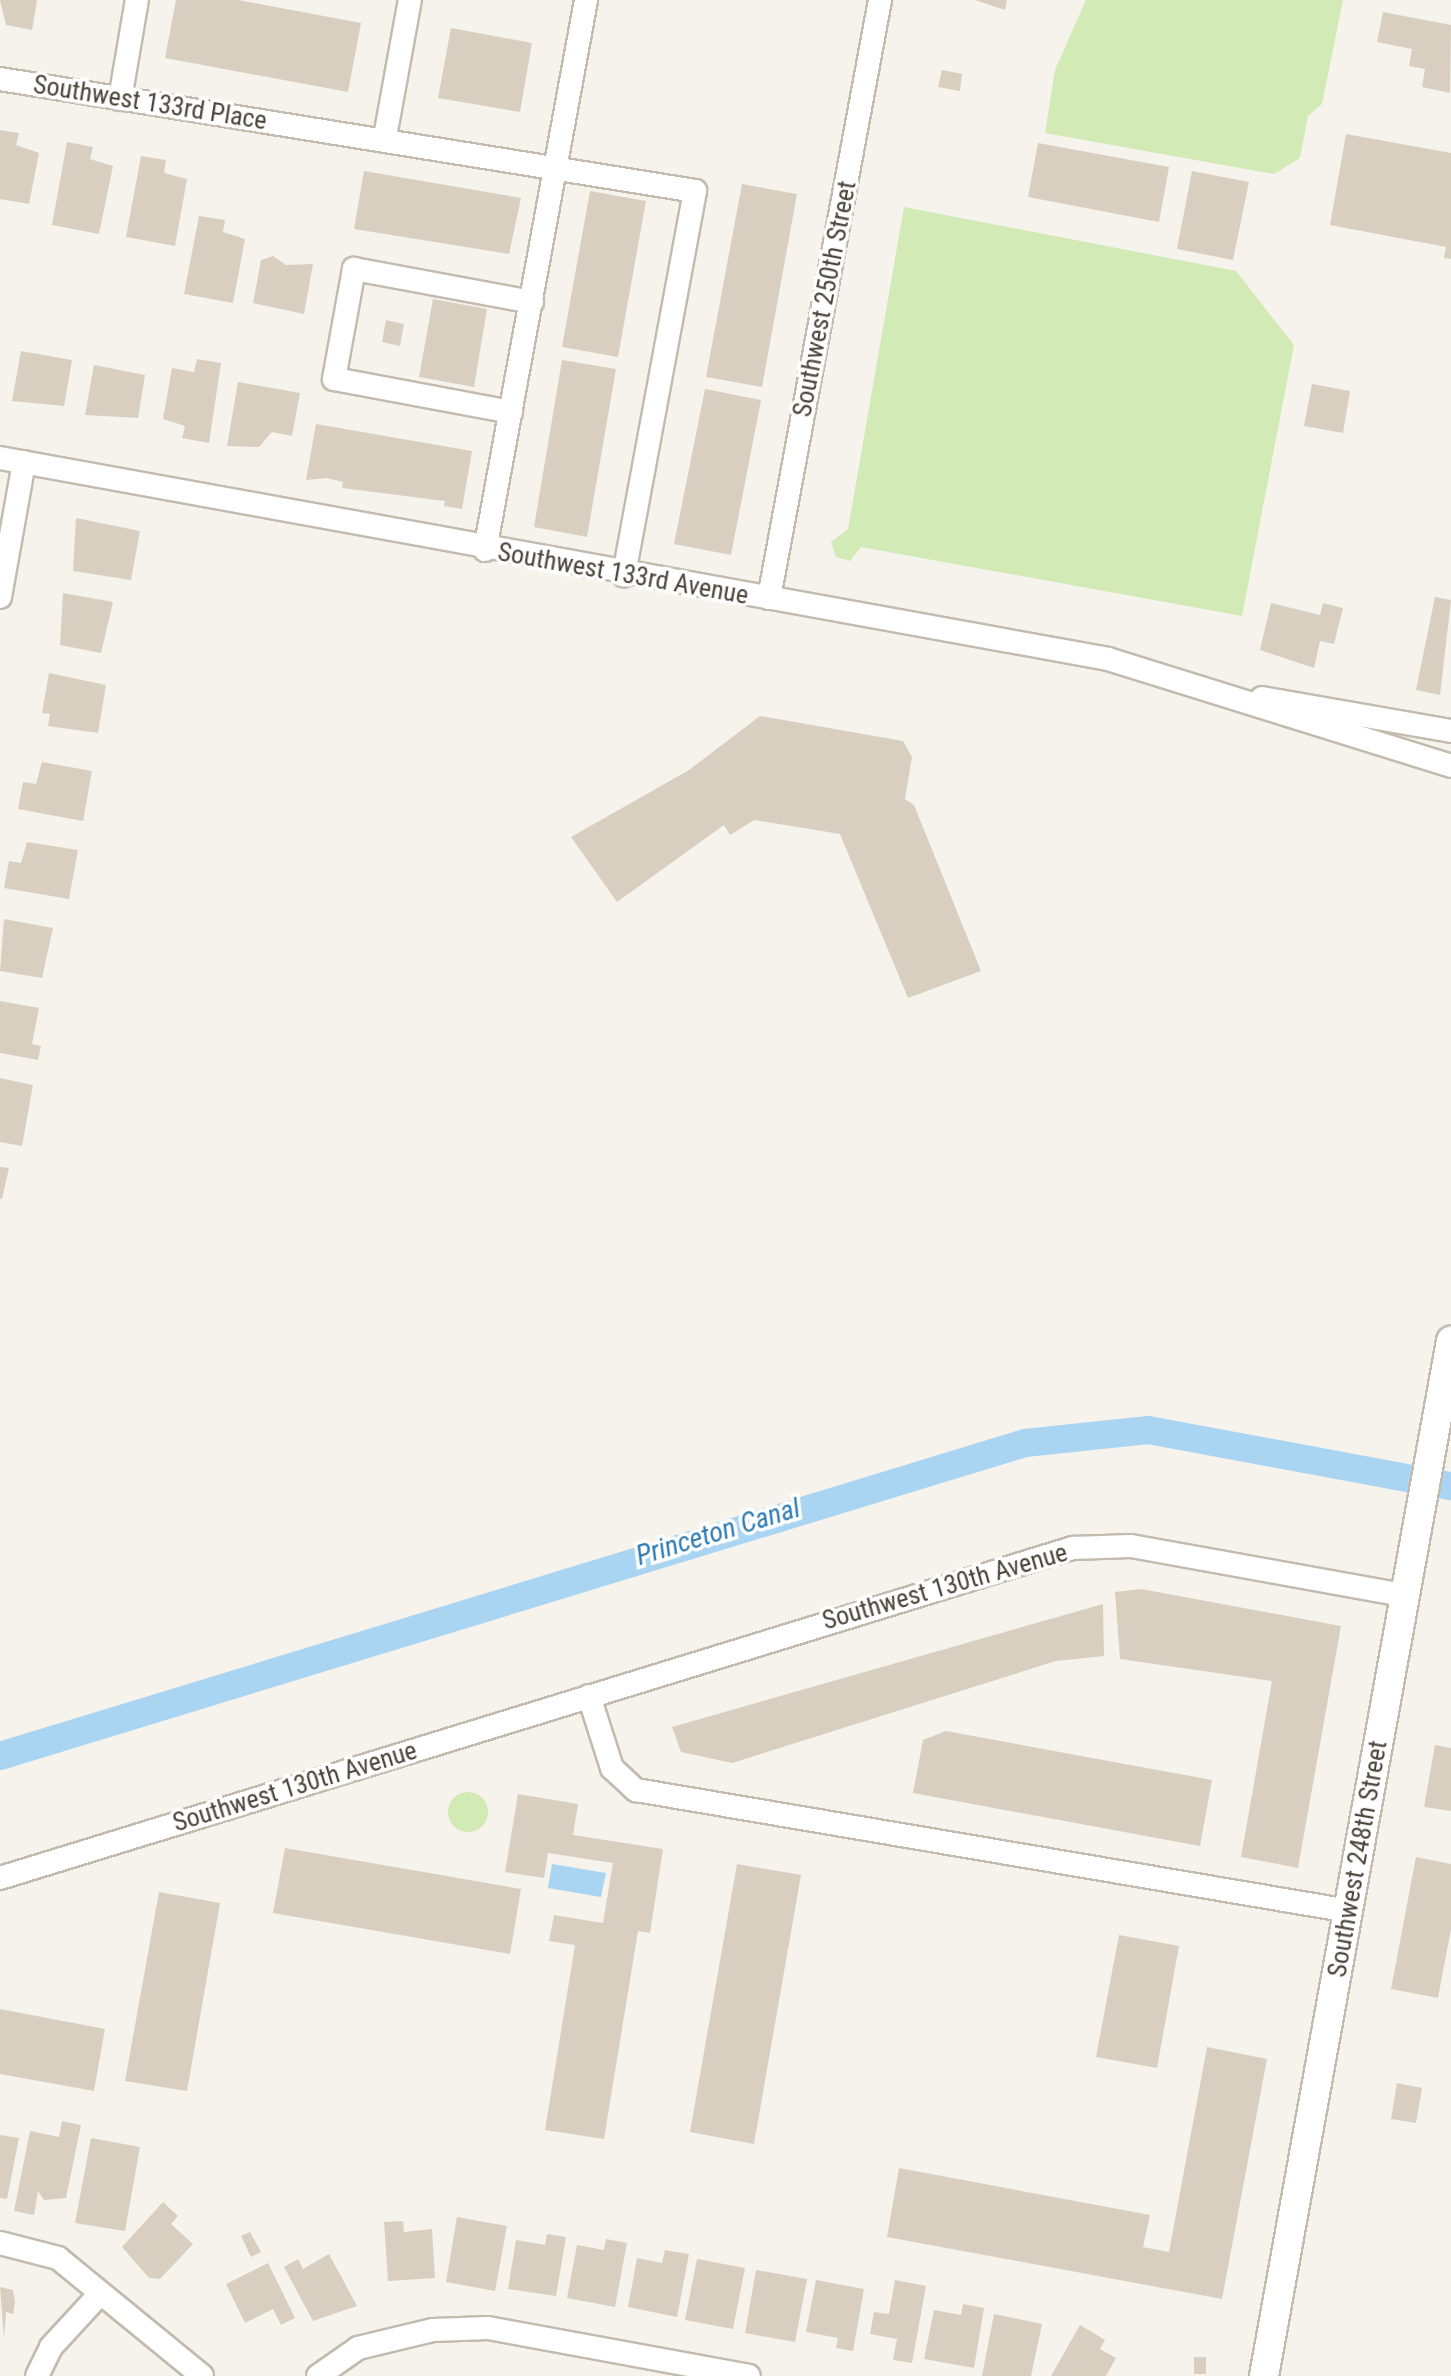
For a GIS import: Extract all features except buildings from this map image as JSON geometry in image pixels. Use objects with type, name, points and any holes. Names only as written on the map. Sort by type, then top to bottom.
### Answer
[{"type":"street","points":[[120,99],[137,0]]},
{"type":"street","points":[[385,137],[410,0]]},
{"type":"street","points":[[485,550],[586,0]]},
{"type":"street","name":"Southwest 250th Street","points":[[769,598],[880,0]]},
{"type":"street","name":"Southwest 133rd Place","points":[[0,79],[385,137],[695,191],[624,575]]},
{"type":"street","points":[[511,412],[334,379],[354,269],[532,302]]},
{"type":"street","name":"Southwest 133rd Avenue","points":[[0,458],[485,550],[1108,659],[1244,697],[1451,766]]},
{"type":"street","points":[[0,597],[24,462]]},
{"type":"street","name":"Southwest 133rd Avenue","points":[[1244,697],[1451,731]]},
{"type":"street","name":"Southwest 248th Street","points":[[1264,2376],[1451,1341]]},
{"type":"street","name":"Southwest 130th Avenue","points":[[0,1878],[1073,1548],[1143,1547],[1404,1595]]},
{"type":"street","points":[[589,1696],[612,1768],[636,1790],[1349,1911]]},
{"type":"street","points":[[0,2243],[58,2258],[99,2295],[202,2376]]},
{"type":"street","points":[[37,2376],[51,2347],[99,2295]]},
{"type":"street","points":[[318,2376],[358,2348],[433,2330],[488,2328],[749,2376]]},
{"type":"green space","points":[[1086,0],[1343,0],[1322,104],[1308,116],[1300,158],[1274,174],[1045,133],[1055,70]]},
{"type":"green space","points":[[904,207],[1236,271],[1294,345],[1242,616],[861,547],[850,561],[836,557],[831,542],[848,529]]},
{"type":"green space","points":[[468,1792],[482,1798],[488,1812],[482,1826],[468,1832],[454,1826],[448,1812],[454,1798]]},
{"type":"water","points":[[552,1864],[606,1873],[601,1897],[548,1888]]},
{"type":"waterway","name":"Princeton Canal","points":[[0,1756],[1025,1443],[1148,1430],[1451,1486]]}]
